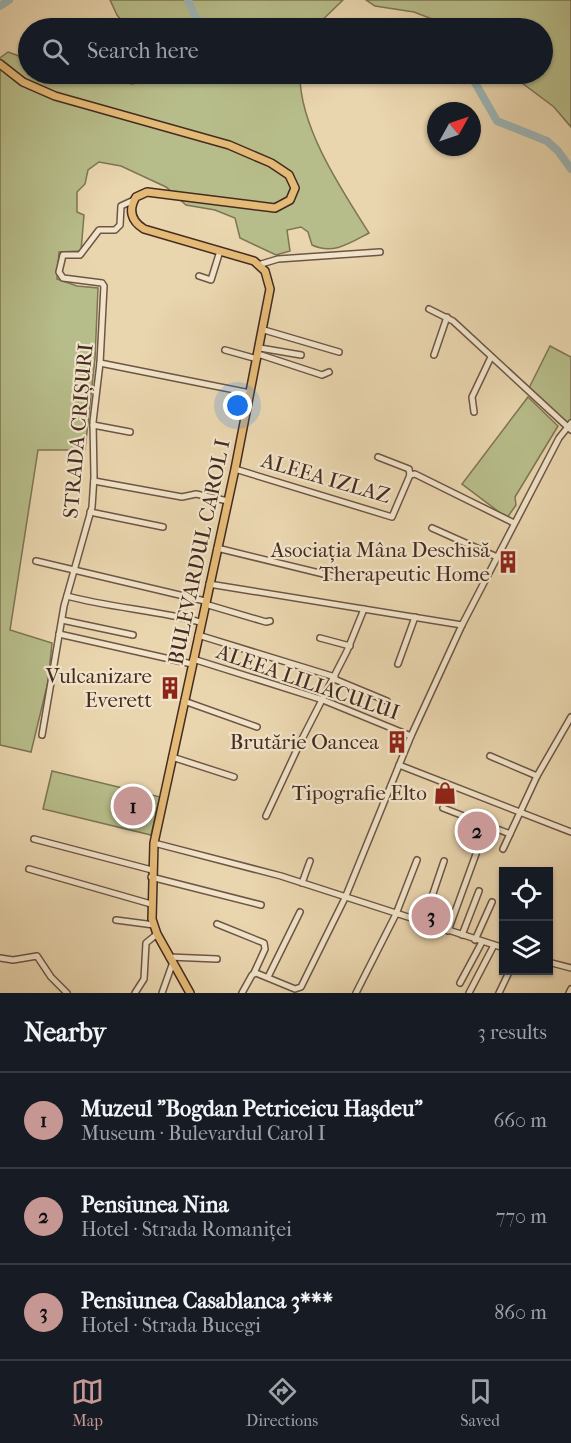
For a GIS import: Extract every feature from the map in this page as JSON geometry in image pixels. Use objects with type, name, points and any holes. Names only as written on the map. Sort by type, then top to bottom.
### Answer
[{"type":"main road","points":[[0,64],[18,78]]},
{"type":"main road","points":[[28,84],[55,96],[229,145],[285,171],[292,179],[295,188],[287,203],[270,208],[151,192],[142,193],[134,200],[131,210],[133,218],[144,229],[220,251],[258,265]]},
{"type":"main road","name":"BULEVARDUL CAROL I","points":[[190,993],[154,925],[151,874],[154,843],[264,330],[270,289],[267,275],[258,265]]},
{"type":"street","name":"STRADA CRIȘURI","points":[[42,735],[67,596],[76,571],[90,512],[94,481],[93,425],[100,363],[104,285],[63,278],[59,274],[63,255],[80,255],[99,230],[113,231],[118,228],[121,206],[134,200]]},
{"type":"street","points":[[199,276],[211,280],[220,251]]},
{"type":"street","points":[[258,265],[278,259],[380,252]]},
{"type":"street","points":[[254,973],[295,989],[300,988],[345,898],[411,736],[462,624],[514,523],[570,427],[447,317],[429,309]]},
{"type":"street","points":[[434,355],[447,317]]},
{"type":"street","points":[[264,330],[339,352]]},
{"type":"street","points":[[225,350],[258,354],[301,355]]},
{"type":"street","points":[[258,354],[322,375],[329,372]]},
{"type":"street","points":[[474,412],[472,397],[491,357]]},
{"type":"street","points":[[100,363],[250,393]]},
{"type":"street","points":[[93,425],[130,432]]},
{"type":"street","points":[[378,457],[409,469],[410,475]]},
{"type":"street","name":"ALEEA IZLAZ","points":[[235,469],[392,517],[410,475],[415,474],[514,523]]},
{"type":"street","points":[[94,481],[182,497],[196,494],[228,501]]},
{"type":"street","points":[[90,512],[163,526]]},
{"type":"street","points":[[432,528],[497,558]]},
{"type":"street","points":[[218,548],[344,579]]},
{"type":"street","points":[[36,561],[205,602],[267,623],[270,621]]},
{"type":"street","points":[[209,584],[462,624]]},
{"type":"street","points":[[67,596],[144,612],[160,612],[200,622]]},
{"type":"street","points":[[266,816],[350,646],[364,609]]},
{"type":"street","points":[[398,664],[415,617]]},
{"type":"street","points":[[62,620],[134,635]]},
{"type":"street","name":"ALEEA LILIACULUI","points":[[59,634],[193,661],[323,700],[411,736]]},
{"type":"street","points":[[198,635],[334,678],[387,701]]},
{"type":"street","points":[[320,638],[350,646]]},
{"type":"street","points":[[184,701],[257,727]]},
{"type":"street","points":[[503,849],[537,776],[571,717]]},
{"type":"street","points":[[490,756],[537,776]]},
{"type":"street","points":[[172,757],[234,777]]},
{"type":"street","points":[[399,765],[571,832]]},
{"type":"street","points":[[443,808],[510,834]]},
{"type":"street","points":[[34,839],[261,905]]},
{"type":"street","points":[[154,843],[218,858],[302,883],[499,946]]},
{"type":"street","points":[[448,931],[480,843]]},
{"type":"street","points":[[356,993],[396,914],[417,860]]},
{"type":"street","points":[[302,883],[310,861]]},
{"type":"street","points":[[423,923],[444,861]]},
{"type":"street","points":[[29,869],[151,904]]},
{"type":"street","points":[[462,935],[479,891]]},
{"type":"street","points":[[475,940],[492,902]]},
{"type":"street","points":[[268,977],[300,912]]},
{"type":"street","points":[[116,920],[154,925]]},
{"type":"street","points":[[217,924],[264,943],[265,949],[242,993]]},
{"type":"street","points":[[135,993],[144,980],[146,943],[157,934]]},
{"type":"street","points":[[460,983],[482,942]]},
{"type":"street","points":[[469,993],[494,945]]},
{"type":"street","points":[[0,958],[13,960],[38,956],[51,977],[67,993]]},
{"type":"street","points":[[162,993],[171,960],[216,959]]},
{"type":"street","points":[[553,963],[571,968]]},
{"type":"street","points":[[499,993],[508,975]]},
{"type":"green space","points":[[110,0],[343,0],[324,18],[120,18]]},
{"type":"green space","points":[[366,0],[571,0],[571,127],[554,107],[523,84],[553,84],[553,18],[429,18],[414,12],[375,6]]},
{"type":"green space","points":[[8,52],[18,56],[18,84],[301,84],[306,115],[314,136],[346,197],[369,233],[341,246],[327,249],[312,245],[308,232],[301,227],[287,230],[290,251],[276,255],[240,238],[235,218],[215,210],[186,205],[166,187],[121,166],[99,162],[88,170],[85,184],[77,192],[77,212],[84,215],[81,251],[59,252],[57,279],[77,286],[98,288],[95,359],[85,450],[38,450],[10,630],[52,643],[48,682],[31,752],[0,745],[0,58]]},
{"type":"green space","points":[[550,346],[571,357],[571,420],[567,424],[529,388]]},
{"type":"green space","points":[[528,397],[558,426],[515,497],[516,505],[507,518],[462,484]]},
{"type":"green space","points":[[52,771],[160,797],[151,835],[43,809]]},
{"type":"waterway","points":[[0,6],[9,0]]},
{"type":"waterway","points":[[188,0],[196,18]]},
{"type":"waterway","points":[[476,84],[497,121],[547,141],[558,151],[571,169]]},
{"type":"place","name":"Asociația Mâna Deschisă Therapeutic Home","points":[[508,562]]},
{"type":"place","name":"Vulcanizare Everett","points":[[170,688]]},
{"type":"place","name":"Brutărie Oancea","points":[[397,742]]},
{"type":"place","name":"Tipografie Elto","points":[[445,793]]},
{"type":"place","name":"Muzeul \"Bogdan Petriceicu Hașdeu\"","points":[[133,806]]},
{"type":"place","name":"Pensiunea Nina","points":[[477,831]]},
{"type":"place","name":"Pensiunea Casablanca 3***","points":[[431,916]]}]
